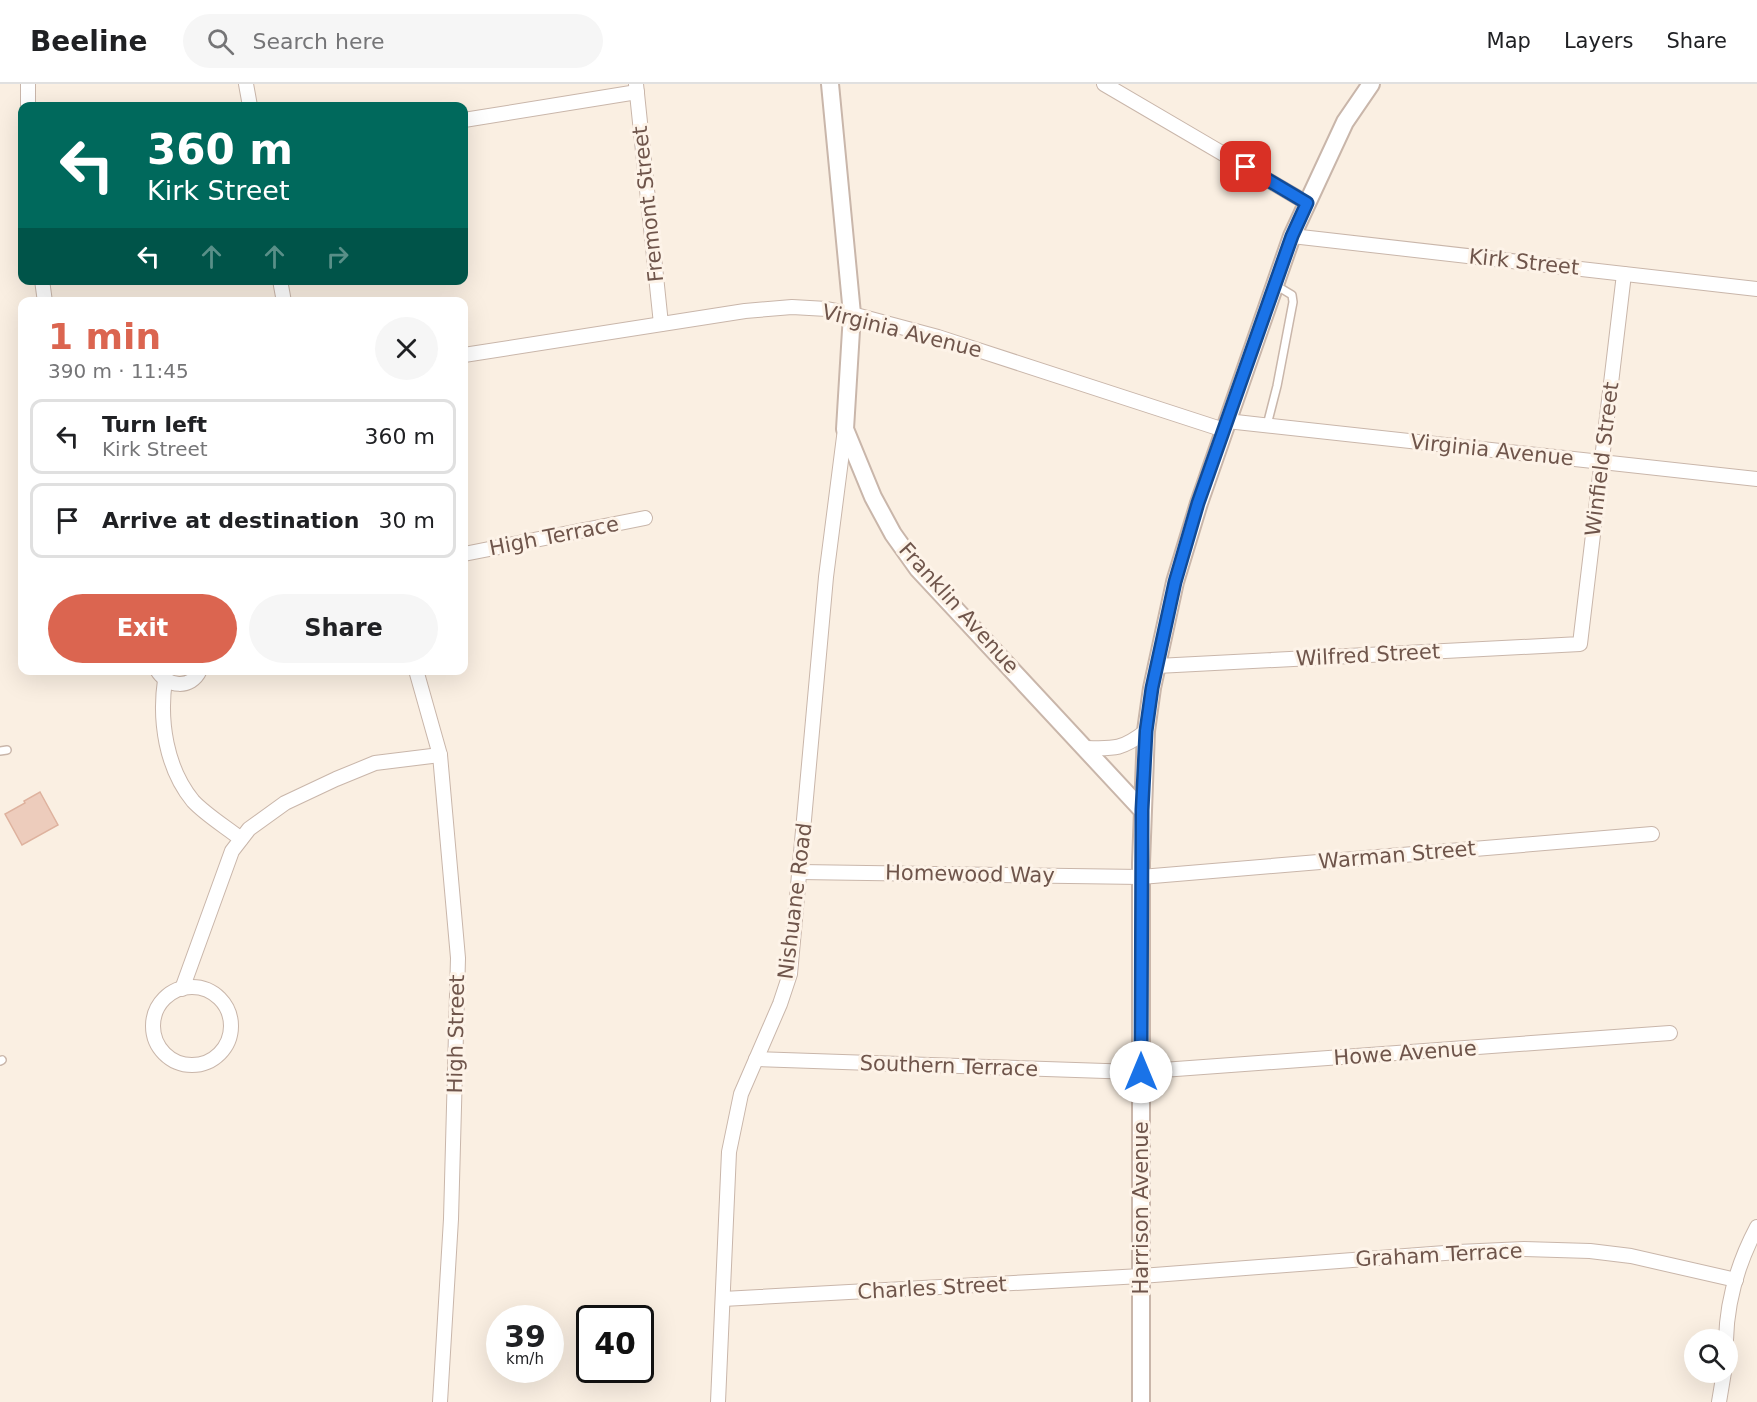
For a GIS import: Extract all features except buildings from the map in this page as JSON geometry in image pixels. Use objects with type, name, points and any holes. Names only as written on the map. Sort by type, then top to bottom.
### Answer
[{"type":"street","points":[[28,84],[28,102]]},
{"type":"street","points":[[246,84],[249,102]]},
{"type":"street","name":"Franklin Avenue","points":[[830,84],[852,314],[845,429],[873,497],[893,534],[918,569],[1087,748],[1142,810]]},
{"type":"street","points":[[1104,84],[1307,203]]},
{"type":"street","name":"Harrison Avenue","points":[[1141,1402],[1142,810],[1146,731],[1157,666],[1175,582],[1198,503],[1292,236],[1346,122],[1371,84]]},
{"type":"street","points":[[468,119],[636,88]]},
{"type":"street","name":"Fremont Street","points":[[636,88],[661,324]]},
{"type":"street","name":"Kirk Street","points":[[1292,236],[1757,289]]},
{"type":"street","name":"Winfield Street","points":[[1580,644],[1624,274]]},
{"type":"street","name":"Virginia Avenue","points":[[468,354],[745,311],[792,307],[827,309],[938,337],[1226,425],[1267,425],[1757,479]]},
{"type":"street","name":"Nishuane Road","points":[[718,1402],[729,1152],[741,1094],[780,1004],[790,974],[826,577],[845,429]]},
{"type":"street","name":"High Terrace","points":[[468,553],[645,518]]},
{"type":"street","name":"Wilfred Street","points":[[1157,666],[1580,644]]},
{"type":"street","points":[[196,675],[191,681],[182,684],[161,675],[164,726],[170,757],[179,779],[194,802],[241,839]]},
{"type":"street","name":"High Street","points":[[417,675],[440,755],[458,958],[451,1219],[440,1402]]},
{"type":"street","points":[[1087,748],[1110,749],[1128,744],[1146,731]]},
{"type":"street","points":[[182,989],[200,988],[212,992],[228,1010],[231,1034],[227,1045],[212,1060],[201,1064],[181,1063],[170,1058],[161,1050],[156,1039],[154,1019],[166,998],[182,989],[232,850],[249,829],[285,803],[336,779],[375,763],[440,755]]},
{"type":"street","name":"Warman Street","points":[[1141,877],[1652,834]]},
{"type":"street","name":"Homewood Way","points":[[800,872],[1141,877]]},
{"type":"street","name":"Howe Avenue","points":[[1141,1072],[1670,1034]]},
{"type":"street","name":"Southern Terrace","points":[[756,1059],[1141,1072]]},
{"type":"street","points":[[1727,1329],[1736,1280],[1757,1227]]},
{"type":"street","name":"Graham Terrace","points":[[1141,1276],[1524,1248],[1590,1251],[1631,1256],[1736,1280]]},
{"type":"street","name":"Charles Street","points":[[723,1299],[1141,1276]]},
{"type":"street","points":[[1719,1402],[1722,1383]]},
{"type":"lane","points":[[1267,425],[1293,302],[1292,295],[1274,285]]},
{"type":"route","points":[[1141,1072],[1142,810],[1146,731],[1152,688],[1175,582],[1198,503],[1292,236],[1307,203],[1246,167]]}]
